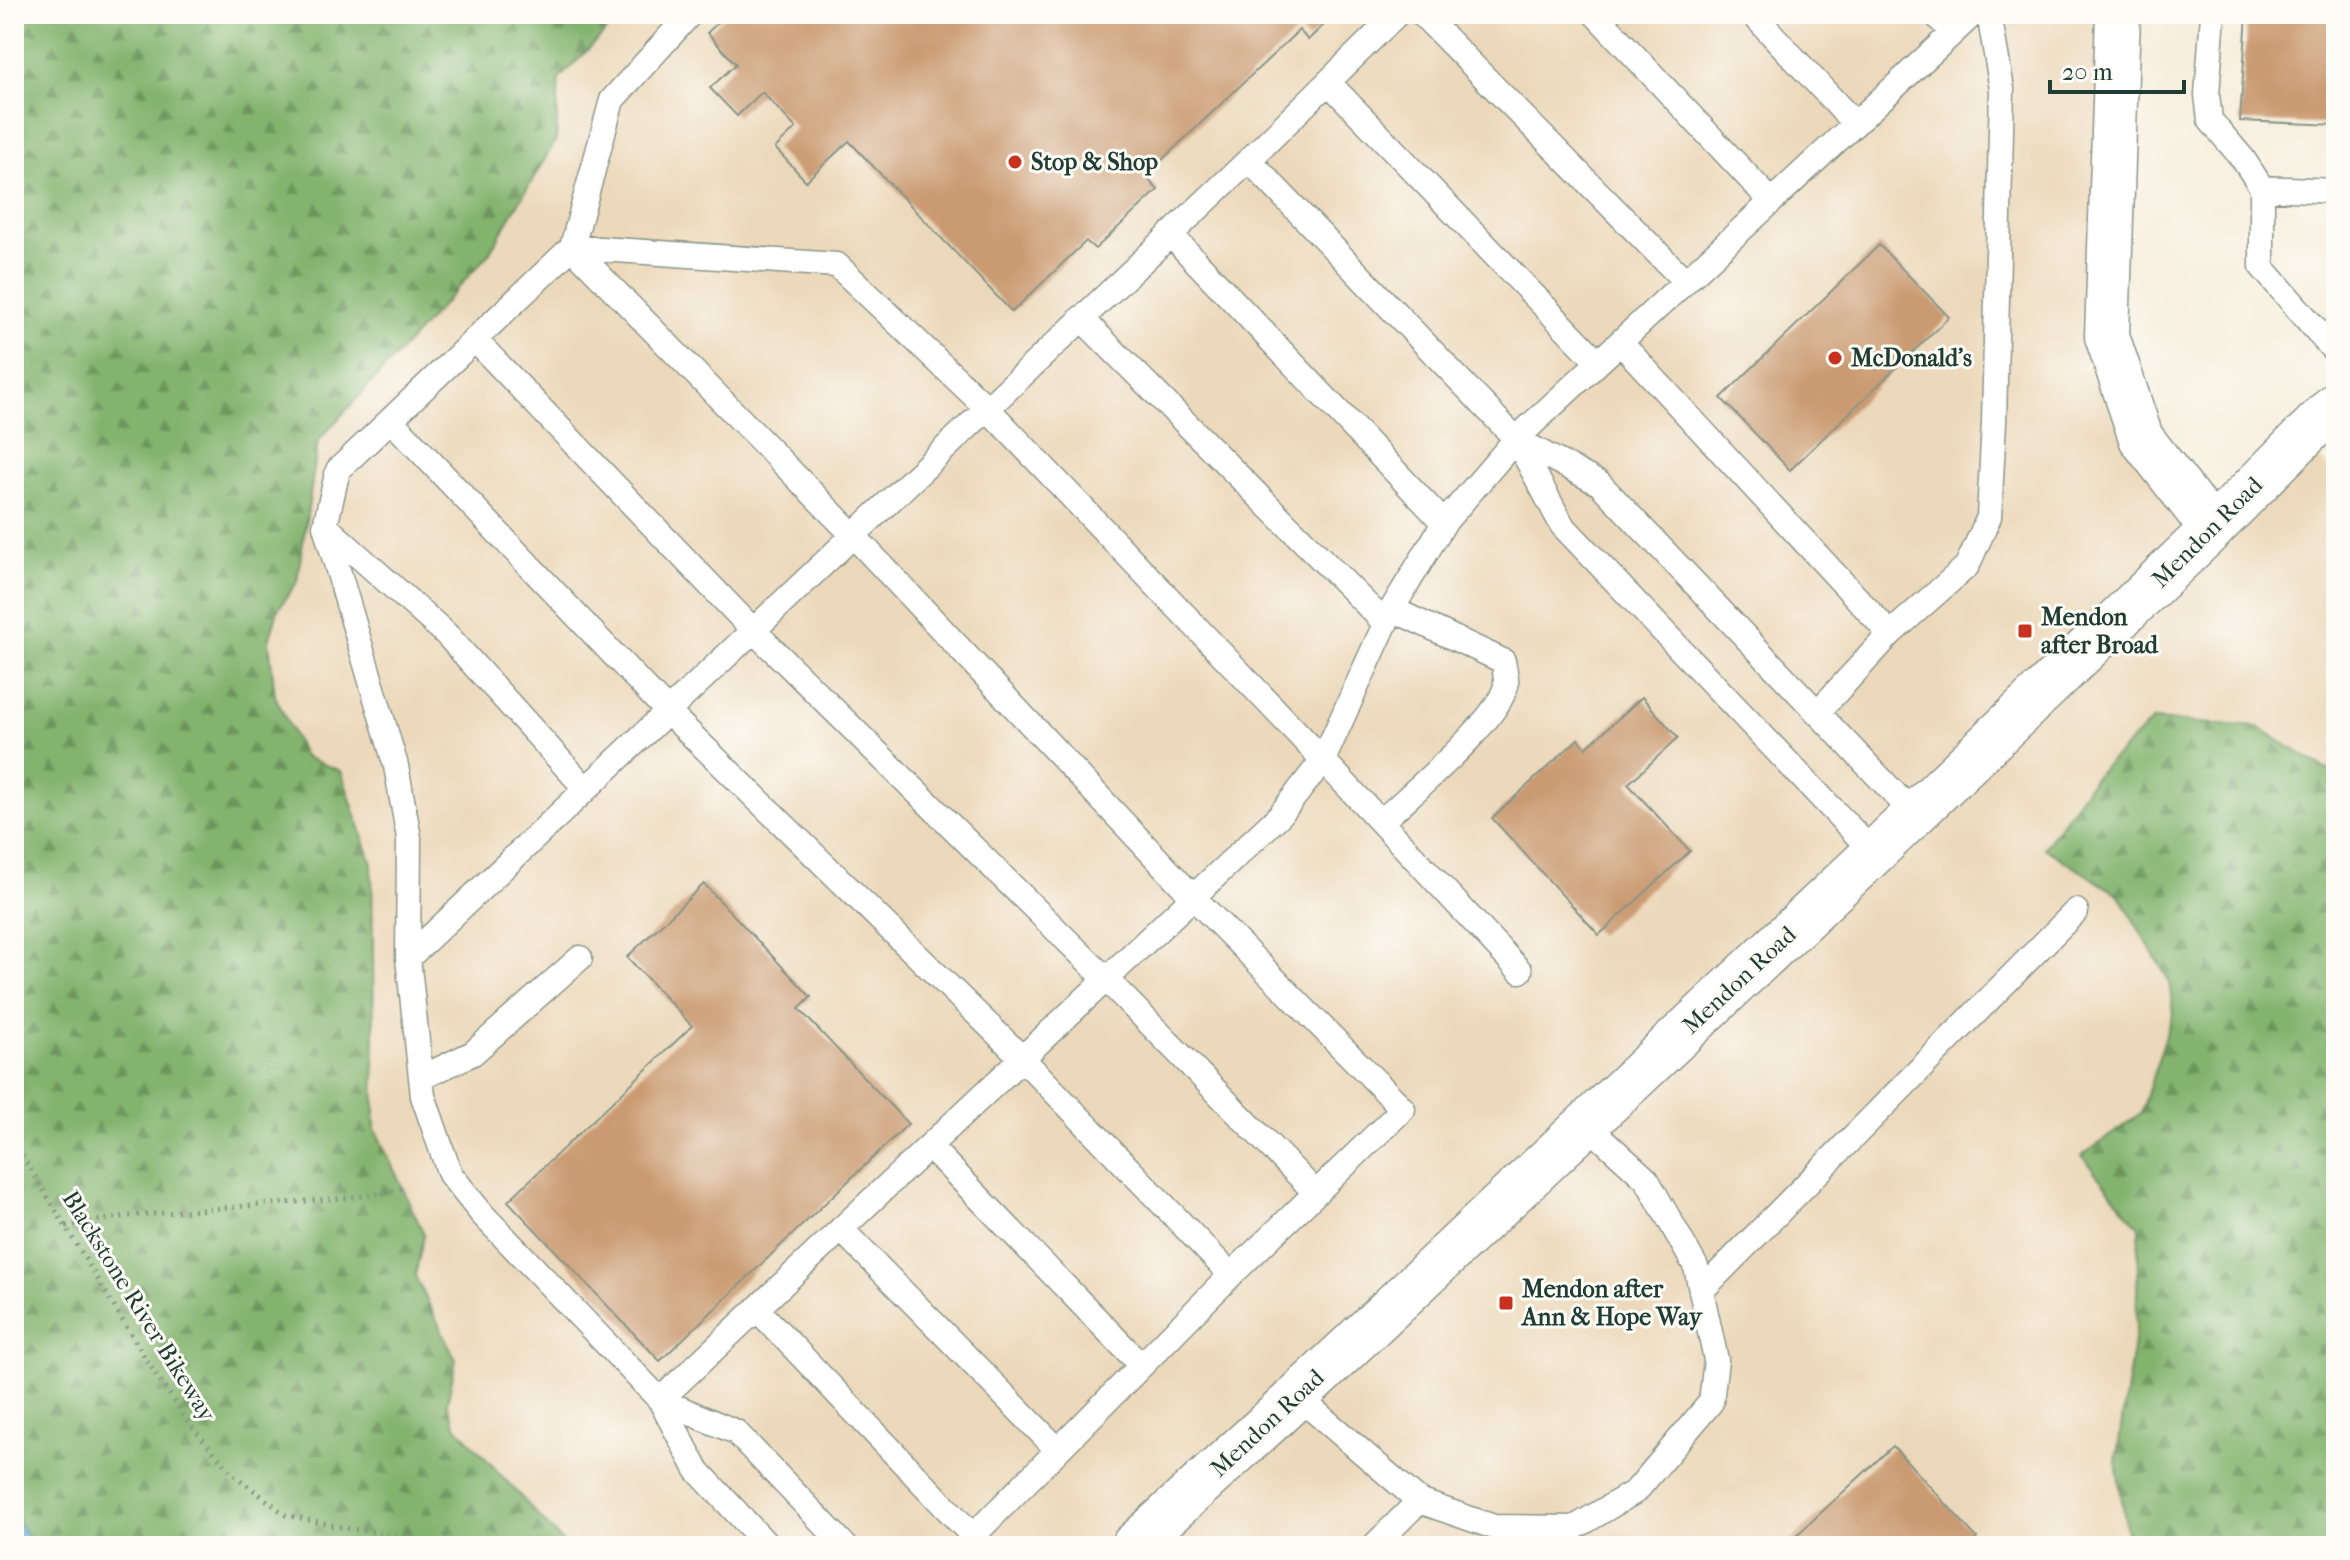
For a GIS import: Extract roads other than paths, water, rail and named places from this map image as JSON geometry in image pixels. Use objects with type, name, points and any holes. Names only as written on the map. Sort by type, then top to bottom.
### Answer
[{"type":"main road","points":[[2118,14],[2107,336],[2141,438],[2212,529]]},
{"type":"main road","name":"Mendon Road","points":[[1133,1546],[1297,1396],[1874,853],[2212,529],[2336,404]]},
{"type":"lane","points":[[690,14],[612,100],[572,247],[338,470],[325,526],[396,766],[409,838],[408,958],[423,1096],[450,1174],[482,1214],[660,1400],[697,1470],[768,1546]]},
{"type":"lane","points":[[408,958],[1249,160],[1397,14]]},
{"type":"lane","points":[[1422,14],[1685,281]]},
{"type":"lane","points":[[1595,14],[1771,201]]},
{"type":"lane","points":[[1753,14],[1855,124]]},
{"type":"lane","points":[[1935,14],[1953,33]]},
{"type":"lane","points":[[660,1400],[1280,815],[1323,760],[1389,616],[1444,523],[1516,439],[1973,14]]},
{"type":"lane","points":[[1817,713],[1890,634],[1967,566],[1989,517],[2002,89],[1989,14]]},
{"type":"lane","points":[[2213,14],[2207,95],[2210,120],[2243,159],[2262,188],[2262,267],[2336,353]]},
{"type":"lane","points":[[1328,82],[1598,362]]},
{"type":"lane","points":[[1249,160],[1516,439],[1562,525],[1874,853]]},
{"type":"lane","points":[[2262,188],[2336,191]]},
{"type":"lane","points":[[1170,234],[1444,523]]},
{"type":"lane","points":[[572,247],[837,265],[987,408],[1520,971]]},
{"type":"lane","points":[[572,247],[853,535],[1193,897],[1403,1109],[1231,1275],[973,1536],[757,1309]]},
{"type":"lane","points":[[1081,318],[1389,616],[1503,661],[1506,685],[1494,709],[1471,736],[1381,822]]},
{"type":"lane","points":[[475,340],[753,630],[1106,979],[1316,1193]]},
{"type":"lane","points":[[1620,342],[1890,634]]},
{"type":"lane","points":[[391,420],[667,711],[1022,1058],[1231,1275]]},
{"type":"lane","points":[[1516,439],[1600,484],[1914,814]]},
{"type":"lane","points":[[325,526],[446,634],[586,789]]},
{"type":"lane","points":[[1701,1291],[2076,911]]},
{"type":"lane","points":[[421,1078],[473,1053],[580,958]]},
{"type":"lane","points":[[1297,1396],[1419,1501],[1494,1527],[1574,1528],[1636,1491],[1711,1402],[1716,1360],[1696,1267],[1647,1180],[1586,1124]]},
{"type":"lane","points":[[929,1146],[1141,1365]]},
{"type":"lane","points":[[841,1229],[1058,1450]]},
{"type":"lane","points":[[660,1400],[736,1432],[845,1546]]},
{"type":"lane","points":[[1374,1546],[1419,1501]]},
{"type":"water","points":[[14,1514],[32,1546],[14,1546]]},
{"type":"place","name":"Stop & Shop","points":[[1015,162]]},
{"type":"place","name":"McDonald's","points":[[1835,358]]},
{"type":"place","name":"Mendon after Broad","points":[[2025,631]]},
{"type":"place","name":"Mendon after Ann & Hope Way","points":[[1506,1303]]}]
